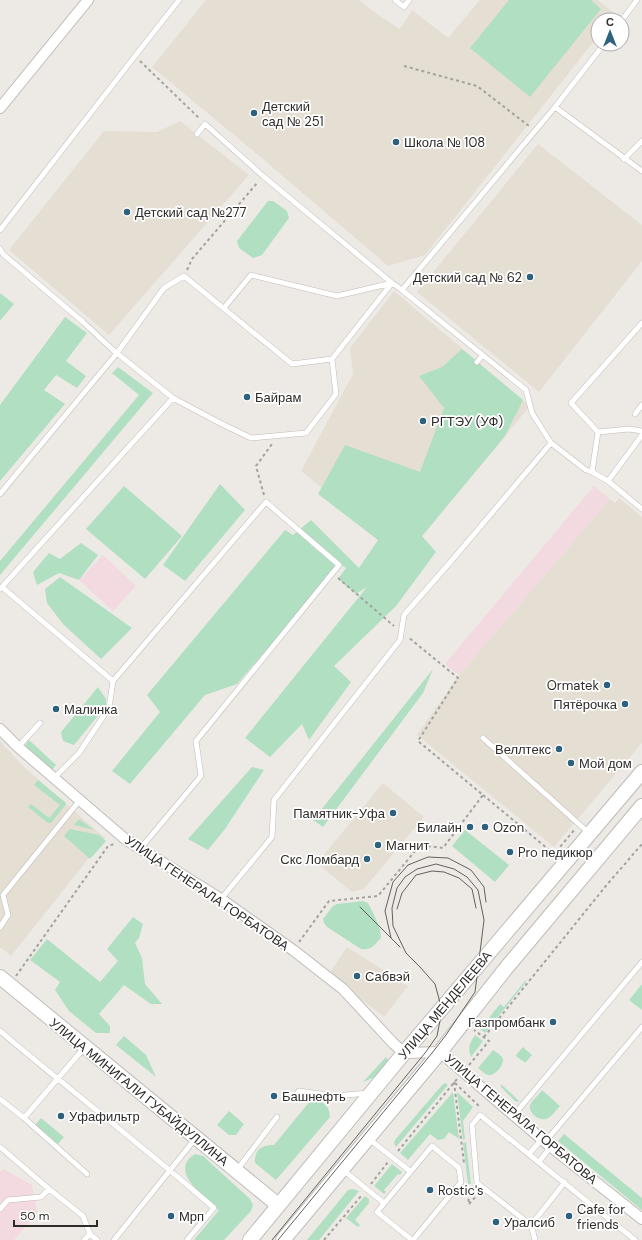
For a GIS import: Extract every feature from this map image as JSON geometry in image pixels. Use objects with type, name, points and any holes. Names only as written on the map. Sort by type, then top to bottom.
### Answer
[{"type":"main road","name":"УЛИЦА МЕНДЕЛЕЕВА","points":[[250,1240],[404,1053],[642,772]]},
{"type":"main road","name":"УЛИЦА МЕНДЕЛЕЕВА","points":[[283,1240],[440,1052],[507,966],[642,806]]},
{"type":"main road","name":"УЛИЦА МИНИГАЛИ ГУБАЙДУЛЛИНА","points":[[5,981],[278,1205]]},
{"type":"street","points":[[0,108],[88,0]]},
{"type":"street","name":"УЛИЦА ГЕНЕРАЛА ГОРБАТОВА","points":[[0,729],[18,747],[125,839],[221,899],[293,950],[344,989],[404,1053],[440,1052],[546,1142],[642,1219]]},
{"type":"lane","points":[[0,230],[179,0]]},
{"type":"lane","points":[[395,0],[404,7],[409,0]]},
{"type":"lane","points":[[628,12],[637,0]]},
{"type":"lane","points":[[402,290],[535,132],[598,52]]},
{"type":"lane","points":[[555,107],[642,171]]},
{"type":"lane","points":[[197,134],[205,124],[263,176],[392,283],[526,390],[532,413],[551,443],[586,470],[608,482],[642,509]]},
{"type":"lane","points":[[624,159],[642,141]]},
{"type":"lane","points":[[1,254],[83,322],[117,353],[173,398],[252,438],[306,433],[336,394],[332,359]]},
{"type":"lane","points":[[224,308],[250,275],[337,296],[392,283]]},
{"type":"lane","points":[[0,494],[117,353],[164,288],[184,276],[292,364],[332,359],[392,283]]},
{"type":"lane","points":[[598,432],[571,403],[642,323]]},
{"type":"lane","points":[[477,362],[482,356]]},
{"type":"lane","points":[[113,681],[1,588],[173,398]]},
{"type":"lane","points":[[635,414],[642,405]]},
{"type":"lane","points":[[598,432],[629,429],[642,431]]},
{"type":"lane","points":[[592,472],[598,432]]},
{"type":"lane","points":[[608,482],[642,435]]},
{"type":"lane","points":[[221,899],[272,837],[274,800],[400,640],[404,615],[551,443]]},
{"type":"lane","points":[[54,778],[79,753],[109,708],[113,681],[266,502],[339,566],[196,741],[200,776],[140,849]]},
{"type":"lane","points":[[18,747],[40,723]]},
{"type":"lane","points":[[483,738],[590,833]]},
{"type":"lane","points":[[0,927],[8,915],[3,895],[80,800]]},
{"type":"lane","points":[[514,1114],[642,962]]},
{"type":"lane","points":[[529,1154],[546,1142],[642,1027]]},
{"type":"lane","points":[[0,1031],[170,1170],[214,1208],[187,1240]]},
{"type":"lane","points":[[24,1118],[85,1047]]},
{"type":"lane","points":[[294,1097],[299,1091],[335,1096],[371,1093]]},
{"type":"lane","points":[[0,1099],[24,1118],[87,1174]]},
{"type":"lane","points":[[535,1240],[530,1225],[477,1183],[472,1125],[480,1114],[635,1240]]},
{"type":"lane","points":[[236,1172],[278,1117]]},
{"type":"lane","points":[[114,1240],[196,1138]]},
{"type":"lane","points":[[368,1138],[410,1171]]},
{"type":"lane","points":[[539,1162],[546,1142]]},
{"type":"lane","points":[[432,1146],[458,1168],[461,1182],[413,1240],[377,1212],[410,1171],[432,1146]]},
{"type":"lane","points":[[0,1147],[83,1216],[90,1234],[97,1240]]},
{"type":"lane","points":[[342,1170],[384,1203]]},
{"type":"lane","points":[[530,1225],[565,1182]]},
{"type":"lane","points":[[0,1209],[8,1200],[41,1197],[49,1189]]},
{"type":"lane","points":[[84,1240],[90,1234]]},
{"type":"path","points":[[135,56],[205,124]]},
{"type":"path","points":[[404,66],[477,86],[535,132]]},
{"type":"path","points":[[184,276],[192,259],[263,176]]},
{"type":"path","points":[[266,502],[256,466],[279,435]]},
{"type":"path","points":[[332,574],[458,678],[418,741],[554,854],[579,824]]},
{"type":"path","points":[[293,950],[329,901],[378,896],[420,844],[443,848],[483,795]]},
{"type":"path","points":[[5,981],[108,846],[125,839]]},
{"type":"path","points":[[484,1037],[605,887],[642,844]]},
{"type":"path","points":[[324,1240],[489,1041],[464,1022]]},
{"type":"path","points":[[454,1082],[486,1112],[482,1116]]},
{"type":"path","points":[[454,1082],[464,1165]]},
{"type":"path","points":[[466,1181],[469,1204],[483,1188]]},
{"type":"shaded area","name":"Школа № 108","points":[[206,0],[359,0],[400,29],[412,10],[448,38],[480,0],[598,0],[613,12],[590,12],[590,46],[425,255],[388,266],[263,159],[152,67]]},
{"type":"shaded area","name":"Детский сад №277","points":[[180,121],[249,175],[109,335],[9,250],[104,131],[157,132]]},
{"type":"shaded area","name":"Детский сад № 62","points":[[538,144],[642,225],[642,261],[539,392],[417,292]]},
{"type":"shaded area","name":"РГТЭУ (УФ)","points":[[394,291],[530,406],[406,556],[301,471],[353,374],[350,348]]},
{"type":"shaded area","points":[[594,486],[610,499],[459,675],[445,664]]},
{"type":"shaded area","points":[[619,498],[642,517],[642,743],[554,847],[417,735],[459,675],[610,499],[615,503]]},
{"type":"shaded area","points":[[103,555],[136,586],[113,611],[79,580]]},
{"type":"shaded area","points":[[0,741],[23,766],[105,838],[11,956],[0,947]]},
{"type":"shaded area","points":[[383,783],[424,817],[364,889],[352,892],[317,863]]},
{"type":"shaded area","points":[[347,947],[408,986],[384,1017],[329,974]]},
{"type":"shaded area","points":[[3,1169],[32,1185],[37,1213],[14,1240],[0,1240],[0,1172]]},
{"type":"green space","points":[[509,0],[591,0],[601,9],[599,12],[590,12],[590,23],[530,97],[470,48]]},
{"type":"green space","points":[[268,201],[273,201],[287,211],[289,218],[262,255],[253,258],[239,248],[237,241]]},
{"type":"green space","points":[[0,293],[14,304],[0,321]]},
{"type":"green space","points":[[65,317],[87,333],[66,361],[86,376],[77,388],[56,375],[44,390],[65,404],[0,481],[0,405]]},
{"type":"green space","points":[[462,349],[523,400],[505,436],[422,536],[436,552],[396,606],[334,666],[351,682],[309,740],[302,724],[270,757],[245,738],[367,587],[356,594],[338,579],[346,568],[310,546],[339,565],[237,684],[205,695],[130,784],[112,771],[160,712],[147,695],[285,530],[293,535],[311,520],[359,568],[378,540],[318,494],[345,445],[420,472],[444,408],[419,376],[442,367]]},
{"type":"green space","points":[[118,367],[153,393],[0,575],[0,561],[139,395],[112,373]]},
{"type":"green space","points":[[220,484],[245,510],[185,581],[163,565]]},
{"type":"green space","points":[[124,486],[182,536],[145,579],[86,529]]},
{"type":"green space","points":[[81,543],[98,555],[79,580],[59,573],[37,585],[33,572],[49,553],[60,559]]},
{"type":"green space","points":[[60,577],[132,628],[101,659],[63,624],[47,603],[45,589]]},
{"type":"green space","points":[[433,669],[423,693],[323,827],[313,820]]},
{"type":"green space","points":[[98,687],[106,699],[106,706],[74,745],[63,741],[61,732]]},
{"type":"green space","points":[[29,740],[56,765],[52,770],[25,745]]},
{"type":"green space","points":[[252,767],[264,770],[225,829],[208,850],[188,839]]},
{"type":"green space","points":[[38,780],[66,804],[51,823],[48,823],[28,807],[31,804],[49,818],[60,805],[34,785]]},
{"type":"green space","points":[[79,819],[94,830],[74,825]]},
{"type":"green space","points":[[70,829],[99,835],[106,841],[90,859],[64,836]]},
{"type":"green space","points":[[465,830],[509,865],[495,882],[452,846]]},
{"type":"green space","points":[[363,901],[368,903],[381,933],[381,938],[368,949],[361,949],[327,927],[323,919],[333,906],[337,904]]},
{"type":"green space","points":[[133,917],[143,924],[139,938],[135,943],[142,958],[145,984],[162,1004],[151,1004],[124,985],[99,1014],[110,1026],[110,1033],[96,1033],[69,1011],[55,990],[60,982],[30,960],[47,939],[100,982],[118,961],[107,949]]},
{"type":"green space","points":[[525,981],[526,982],[485,1033],[480,1029],[500,1004],[504,1007]]},
{"type":"green space","points":[[642,984],[642,1010],[629,1000]]},
{"type":"green space","points":[[475,1035],[483,1041],[471,1057],[469,1051]]},
{"type":"green space","points":[[124,1036],[146,1055],[156,1077],[116,1045]]},
{"type":"green space","points":[[523,1047],[532,1055],[526,1062],[516,1055]]},
{"type":"green space","points":[[493,1050],[501,1056],[503,1061],[501,1067],[494,1074],[488,1075],[478,1068]]},
{"type":"green space","points":[[386,1057],[388,1062],[375,1077],[363,1082]]},
{"type":"green space","points":[[445,1083],[448,1085],[396,1147],[394,1143],[395,1140]]},
{"type":"green space","points":[[501,1084],[519,1101],[518,1102],[515,1101],[501,1087]]},
{"type":"green space","points":[[542,1090],[560,1106],[550,1117],[546,1119],[537,1118],[532,1113],[530,1108],[531,1103]]},
{"type":"green space","points":[[453,1092],[459,1139],[449,1132],[444,1139],[438,1140],[430,1134],[408,1160],[400,1153]]},
{"type":"green space","points":[[457,1092],[473,1107],[463,1121],[465,1139],[463,1140]]},
{"type":"green space","points":[[315,1100],[326,1106],[329,1110],[330,1117],[276,1180],[255,1163],[257,1152],[262,1147],[274,1145],[310,1101]]},
{"type":"green space","points":[[229,1111],[244,1124],[236,1135],[229,1135],[217,1125]]},
{"type":"green space","points":[[41,1118],[64,1137],[58,1144],[35,1125]]},
{"type":"green space","points":[[564,1134],[642,1198],[642,1210],[558,1141]]},
{"type":"green space","points":[[466,1142],[471,1184],[468,1184],[463,1143]]},
{"type":"green space","points":[[195,1154],[203,1156],[250,1199],[253,1205],[251,1211],[224,1240],[194,1240],[219,1210],[198,1191],[187,1176],[185,1168],[187,1161]]},
{"type":"green space","points":[[392,1164],[402,1172],[400,1175],[398,1174],[384,1190],[386,1192],[384,1194],[374,1186]]},
{"type":"green space","points":[[353,1189],[359,1191],[319,1240],[307,1240],[348,1190]]},
{"type":"green space","points":[[365,1196],[369,1199],[369,1203],[355,1220],[360,1225],[358,1227],[346,1218]]},
{"type":"tram line","points":[[400,947],[391,938],[385,911],[393,882],[408,865],[428,857],[448,858],[471,870],[484,887],[486,902]]},
{"type":"tram line","points":[[272,1240],[425,1053],[437,1036],[442,1010],[435,984],[406,953],[393,926],[392,908],[397,888],[405,877],[417,869],[436,864],[454,869],[467,877],[478,890],[484,920],[475,992],[432,1053],[278,1240]]},
{"type":"tram line","points":[[397,909],[402,893],[416,875],[432,871],[444,872],[459,878],[472,889],[476,908]]},
{"type":"tram line","points":[[360,907],[391,938]]},
{"type":"place","name":"Детский сад № 251","points":[[254,113]]},
{"type":"place","name":"Школа № 108","points":[[396,142]]},
{"type":"place","name":"Детский сад №277","points":[[127,212]]},
{"type":"place","name":"Детский сад № 62","points":[[530,277]]},
{"type":"place","name":"Байрам","points":[[247,397]]},
{"type":"place","name":"РГТЭУ (УФ)","points":[[423,421]]},
{"type":"place","name":"Ormatek","points":[[607,685]]},
{"type":"place","name":"Пятёрочка","points":[[625,704]]},
{"type":"place","name":"Малинка","points":[[56,709]]},
{"type":"place","name":"Веллтекс","points":[[559,749]]},
{"type":"place","name":"Мой дом","points":[[571,763]]},
{"type":"place","name":"Памятник-Уфа","points":[[393,813]]},
{"type":"place","name":"Билайн","points":[[470,827]]},
{"type":"place","name":"Ozon","points":[[485,827]]},
{"type":"place","name":"Магнит","points":[[378,845]]},
{"type":"place","name":"Pro педикюр","points":[[510,852]]},
{"type":"place","name":"Скс Ломбард","points":[[367,859]]},
{"type":"place","name":"Сабвэй","points":[[357,976]]},
{"type":"place","name":"Газпромбанк","points":[[553,1022]]},
{"type":"place","name":"Башнефть","points":[[274,1096]]},
{"type":"place","name":"Уфафильтр","points":[[61,1116]]},
{"type":"place","name":"Rostic's","points":[[430,1190]]},
{"type":"place","name":"Мрп","points":[[171,1216]]},
{"type":"place","name":"Cafe for friends","points":[[569,1216]]},
{"type":"place","name":"Уралсиб","points":[[496,1222]]}]
